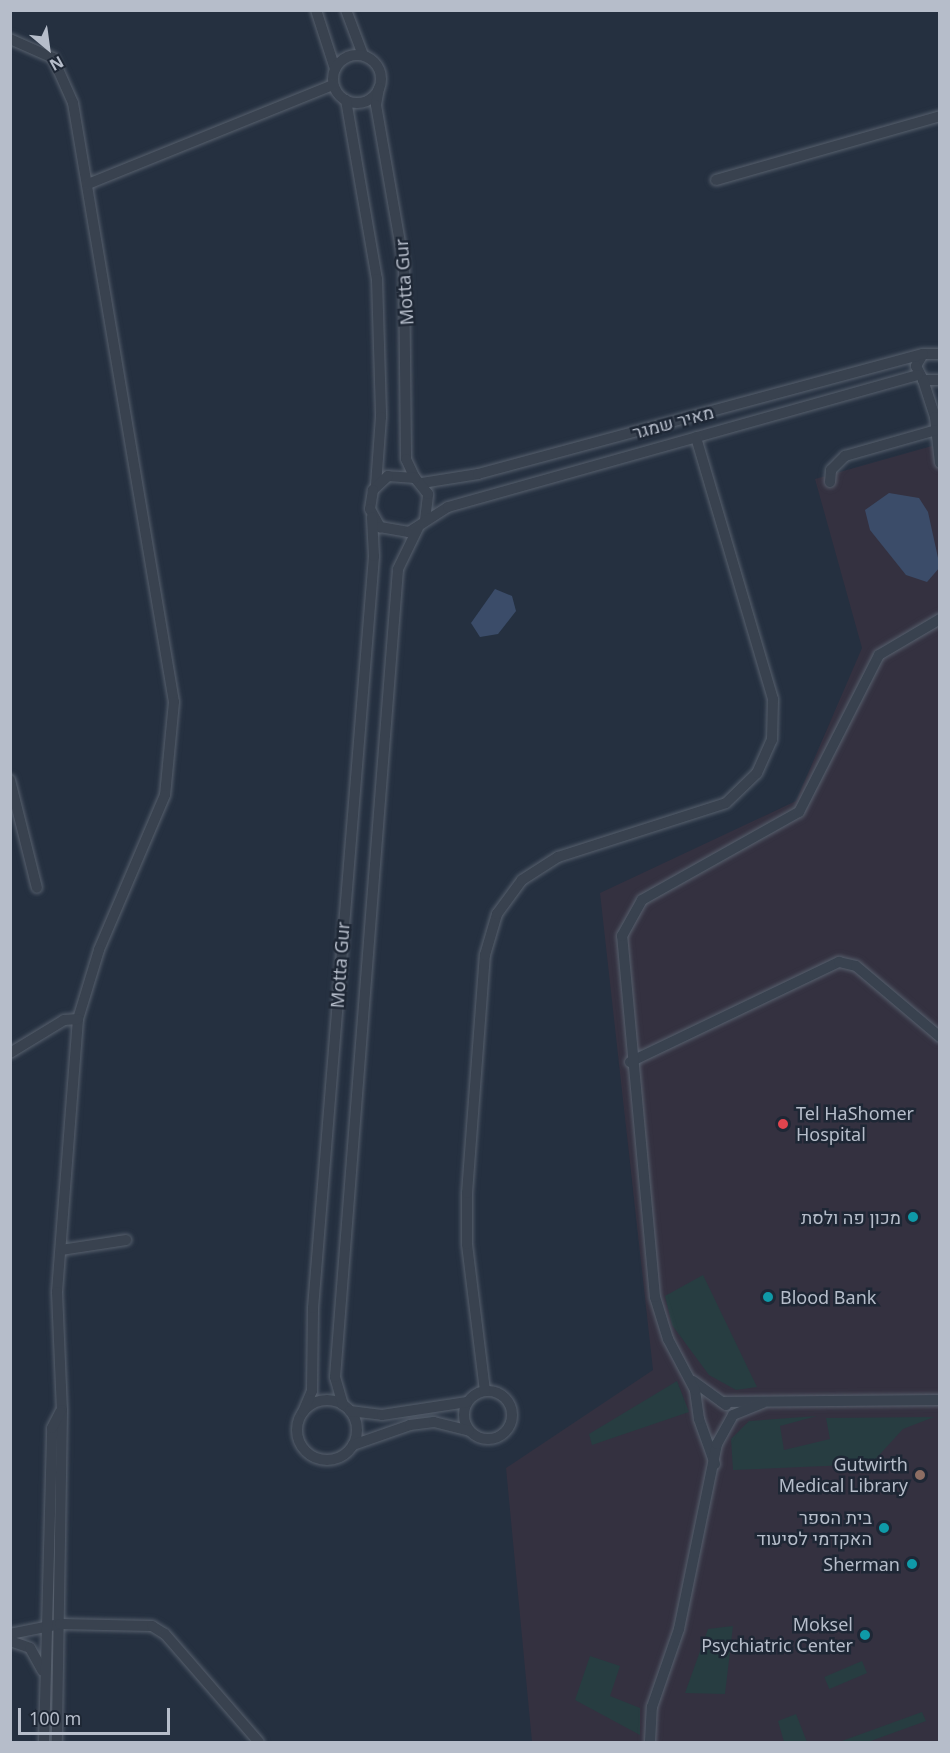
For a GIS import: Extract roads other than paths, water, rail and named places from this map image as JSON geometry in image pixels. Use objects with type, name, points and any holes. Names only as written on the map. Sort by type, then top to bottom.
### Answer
[{"type":"street","points":[[316,10],[335,69],[333,85],[346,100],[365,101],[379,88],[379,69],[363,55],[346,10]]},
{"type":"street","points":[[10,39],[53,58],[65,79],[88,184],[169,659],[175,740],[158,814],[99,950],[78,1018],[61,1250],[62,1410],[57,1743]]},
{"type":"street","points":[[335,69],[345,58],[363,55]]},
{"type":"street","points":[[88,184],[333,85]]},
{"type":"street","name":"Motta Gur","points":[[379,88],[376,105],[404,266],[406,459],[418,481]]},
{"type":"street","name":"Motta Gur","points":[[346,100],[376,279],[381,417],[376,485]]},
{"type":"street","points":[[716,180],[939,116]]},
{"type":"street","name":"מאיר שמגר","points":[[418,481],[459,479],[923,354],[938,352]]},
{"type":"street","points":[[923,354],[920,377],[936,430],[939,463]]},
{"type":"street","name":"מאיר שמגר","points":[[421,524],[448,507],[696,437],[920,377],[939,380]]},
{"type":"street","points":[[830,482],[831,470],[845,456],[936,430]]},
{"type":"street","points":[[485,1391],[467,1244],[467,1193],[485,955],[497,914],[522,880],[558,857],[726,804],[757,773],[772,740],[773,699],[696,437]]},
{"type":"street","points":[[398,474],[418,481],[429,501],[421,524],[388,532],[372,517],[369,499],[376,485],[398,474]]},
{"type":"street","name":"Motta Gur","points":[[372,517],[374,556],[313,1308],[312,1391],[303,1412],[298,1436],[311,1455],[330,1460],[353,1445],[357,1431],[335,1377],[398,568],[421,524]]},
{"type":"street","points":[[715,1464],[698,1413],[691,1379],[668,1339],[657,1304],[630,1062],[621,949],[631,911],[655,891],[789,822],[811,794],[879,655],[939,619]]},
{"type":"street","points":[[10,780],[37,888]]},
{"type":"street","points":[[630,1062],[839,962],[856,966],[939,1037]]},
{"type":"street","points":[[10,1053],[64,1020],[78,1018]]},
{"type":"street","points":[[61,1250],[126,1240]]},
{"type":"street","points":[[650,1743],[652,1707],[679,1629],[725,1424],[718,1400],[691,1379]]},
{"type":"street","points":[[303,1412],[323,1400],[346,1408],[382,1415],[467,1402],[485,1391]]},
{"type":"street","points":[[353,1445],[410,1425],[434,1422],[469,1431],[490,1440],[510,1425],[507,1400],[485,1391]]},
{"type":"street","points":[[698,1413],[703,1403],[718,1400],[763,1403],[939,1400]]},
{"type":"street","points":[[467,1402],[463,1416],[469,1431]]},
{"type":"street","points":[[702,1425],[725,1424],[763,1403]]},
{"type":"street","points":[[44,1743],[52,1428],[62,1410]]},
{"type":"street","points":[[10,1634],[60,1624],[139,1623],[158,1630],[258,1743]]},
{"type":"street","points":[[10,1641],[36,1654],[45,1677]]},
{"type":"water","points":[[889,493],[919,498],[928,512],[940,567],[927,582],[906,575],[870,530],[865,510]]},
{"type":"water","points":[[495,589],[512,596],[516,611],[498,634],[480,637],[471,623]]},
{"type":"place","name":"Tel HaShomer Hospital","points":[[783,1124]]},
{"type":"place","name":"מכון פה ולסת","points":[[913,1217]]},
{"type":"place","name":"Blood Bank","points":[[768,1297]]},
{"type":"place","name":"Gutwirth Medical Library","points":[[920,1475]]},
{"type":"place","name":"בית הספר האקדמי לסיעוד","points":[[884,1528]]},
{"type":"place","name":"Sherman","points":[[912,1564]]},
{"type":"place","name":"Moksel Psychiatric Center","points":[[865,1635]]}]
